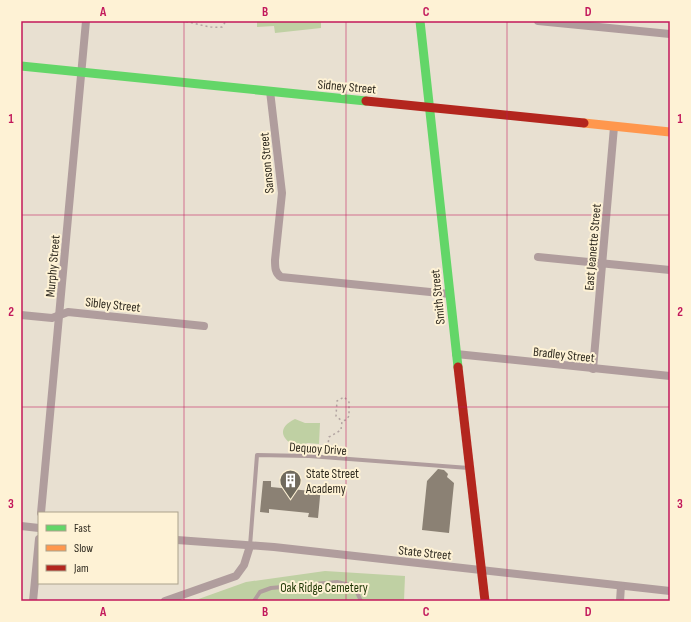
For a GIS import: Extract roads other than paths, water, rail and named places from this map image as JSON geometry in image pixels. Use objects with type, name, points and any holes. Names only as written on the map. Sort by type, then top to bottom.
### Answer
[{"type":"street","name":"Murphy Street","points":[[41,512],[86,21]]},
{"type":"street","name":"Smith Street","points":[[420,21],[456,354],[485,601]]},
{"type":"street","points":[[538,21],[670,34]]},
{"type":"street","name":"Sidney Street","points":[[21,66],[429,106],[670,132]]},
{"type":"street","name":"Sanson Street","points":[[270,91],[282,193],[274,260],[274,267],[278,275],[281,277],[450,294]]},
{"type":"street","name":"East Jeanette Street","points":[[593,369],[614,127]]},
{"type":"street","points":[[538,257],[670,270]]},
{"type":"street","name":"Sibley Street","points":[[21,315],[52,318],[68,312],[204,326]]},
{"type":"street","name":"Bradley Street","points":[[456,354],[670,376]]},
{"type":"street","points":[[21,526],[38,528]]},
{"type":"street","name":"State Street","points":[[178,540],[274,547],[670,591]]},
{"type":"street","points":[[165,601],[236,576],[244,565],[250,546]]},
{"type":"street","points":[[33,601],[38,549]]},
{"type":"street","points":[[620,601],[621,586]]},
{"type":"lane","name":"Dequoy Drive","points":[[250,546],[257,455],[327,458],[469,468]]},
{"type":"lane","points":[[254,601],[260,592],[271,588],[337,582],[354,586],[362,601]]},
{"type":"place","name":"State Street Academy","points":[[290,500]]},
{"type":"park label","name":"Oak Ridge Cemetery","points":[[324,587]]}]
